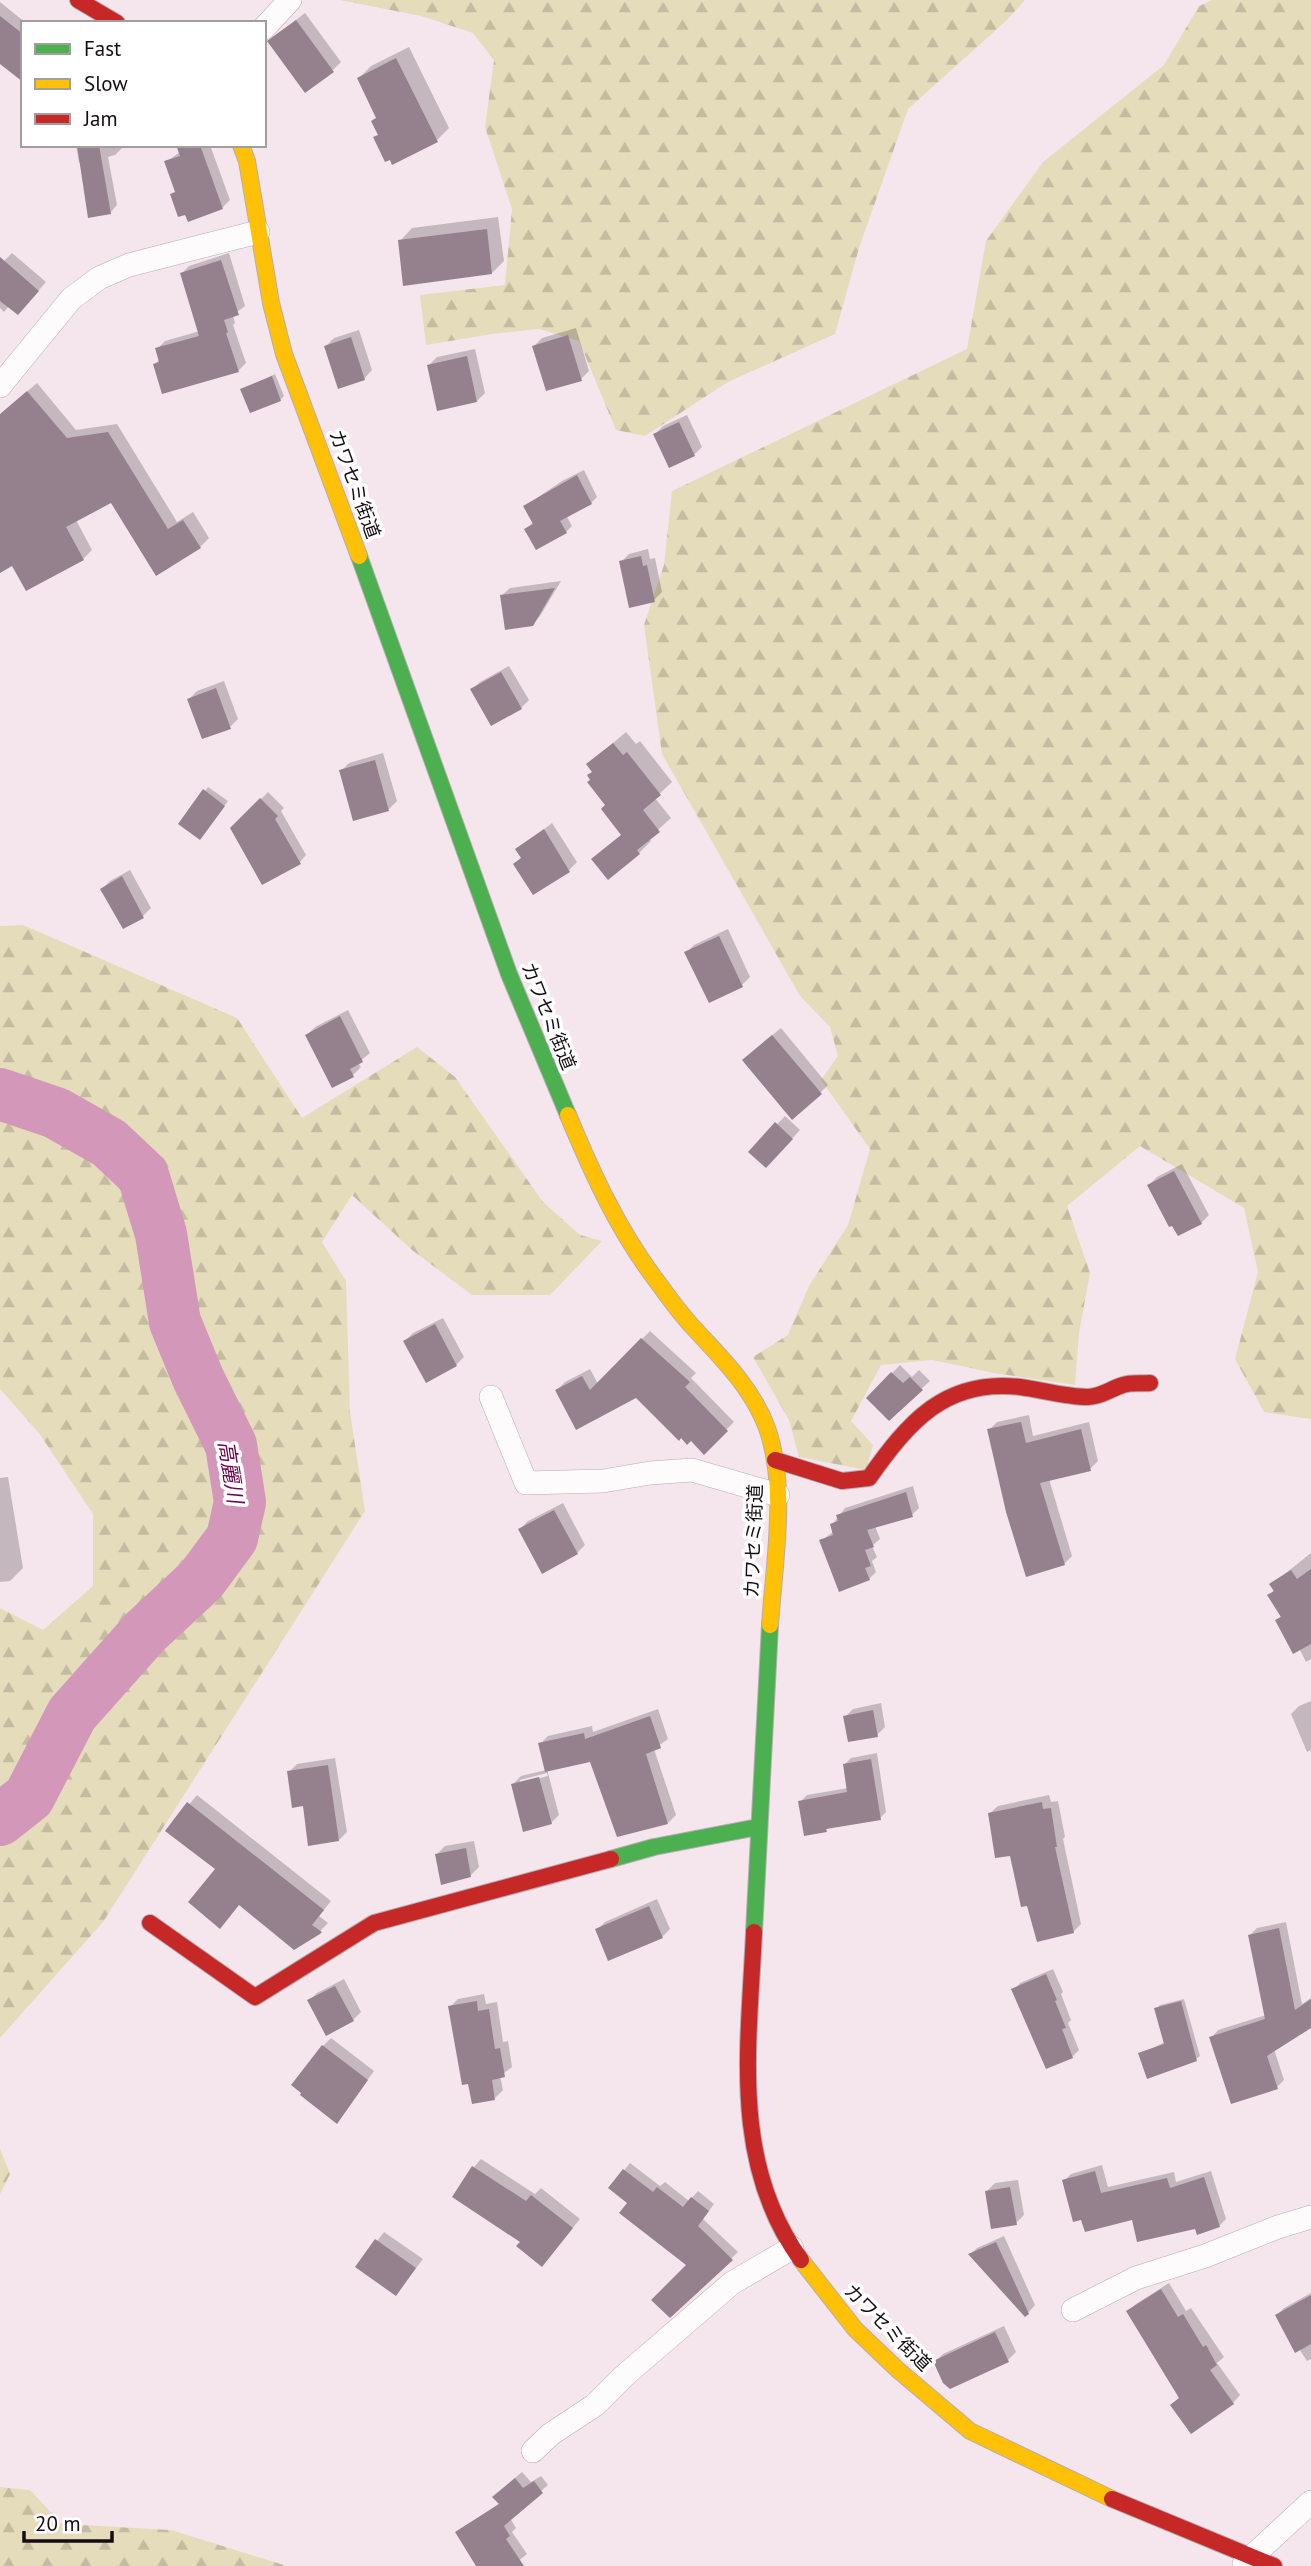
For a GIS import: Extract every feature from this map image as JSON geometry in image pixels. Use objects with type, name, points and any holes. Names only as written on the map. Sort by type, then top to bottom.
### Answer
[{"type":"street","points":[[78,0],[114,21]]},
{"type":"street","points":[[266,26],[290,0]]},
{"type":"street","name":"カワセミ街道","points":[[242,147],[247,161],[271,303],[284,354],[509,974],[582,1152],[624,1235],[690,1324],[731,1367],[752,1397],[767,1428],[775,1460],[778,1495],[758,1827],[748,2102],[752,2144],[767,2194],[792,2248],[855,2329],[898,2370],[970,2431],[1102,2496],[1247,2561],[1274,2566]]},
{"type":"street","points":[[0,386],[71,299],[99,278],[129,265],[258,232]]},
{"type":"street","points":[[775,1460],[842,1481],[869,1478],[904,1430],[938,1401],[970,1389],[1008,1386],[1052,1393],[1100,1396],[1125,1385],[1150,1383]]},
{"type":"street","points":[[491,1397],[526,1483],[603,1481],[650,1473],[692,1470],[778,1495]]},
{"type":"street","points":[[150,1923],[256,1997],[374,1923],[654,1847],[758,1827]]},
{"type":"street","points":[[1073,2310],[1136,2278],[1311,2217]]},
{"type":"street","points":[[533,2451],[551,2434],[595,2405],[624,2376],[732,2283],[792,2248]]},
{"type":"street","points":[[1247,2561],[1311,2502]]},
{"type":"green space","points":[[340,0],[1025,0],[1007,20],[908,109],[859,248],[835,334],[728,382],[645,436],[616,430],[579,341],[539,329],[426,345],[420,295],[505,285],[512,209],[485,127],[494,60],[473,33],[421,16]]},
{"type":"green space","points":[[1212,0],[1311,0],[1311,1419],[1264,1412],[1235,1359],[1258,1272],[1244,1208],[1140,1146],[1067,1206],[1090,1273],[1079,1333],[1075,1385],[994,1373],[932,1360],[881,1365],[851,1421],[873,1445],[866,1470],[799,1457],[789,1420],[753,1357],[788,1335],[809,1286],[848,1225],[870,1149],[821,1080],[838,1056],[830,1027],[800,996],[662,754],[644,625],[664,565],[672,491],[967,349],[986,241],[1043,162],[1164,65],[1199,6]]},
{"type":"green space","points":[[23,925],[237,1018],[302,1118],[417,1047],[455,1077],[543,1202],[580,1235],[602,1241],[550,1295],[472,1295],[412,1250],[352,1195],[322,1242],[346,1281],[350,1412],[365,1511],[103,1922],[0,2038],[0,1608],[43,1630],[93,1586],[93,1514],[39,1433],[0,1389],[0,926]]},
{"type":"green space","points":[[0,2149],[10,2174],[0,2194]]},
{"type":"green space","points":[[0,2487],[30,2490],[62,2524],[171,2530],[287,2566],[0,2566]]},
{"type":"building","points":[[0,16],[21,32],[21,80],[0,64]]},
{"type":"building","points":[[296,20],[334,72],[305,93],[267,41]]},
{"type":"building","points":[[396,58],[438,142],[392,165],[390,160],[385,162],[373,137],[378,135],[371,121],[376,118],[357,78]]},
{"type":"building","points":[[77,147],[99,147],[111,214],[88,218]]},
{"type":"building","points":[[177,147],[201,147],[223,209],[188,222],[185,215],[178,217],[170,194],[175,192],[164,161],[180,156]]},
{"type":"building","points":[[487,229],[492,274],[403,286],[398,240]]},
{"type":"building","points":[[0,257],[39,291],[18,315],[0,301]]},
{"type":"building","points":[[221,260],[239,315],[224,320],[239,372],[162,394],[153,364],[159,362],[155,348],[199,336],[180,273]]},
{"type":"building","points":[[568,335],[582,381],[546,391],[532,346]]},
{"type":"building","points":[[351,337],[365,380],[338,389],[324,346]]},
{"type":"building","points":[[467,356],[477,402],[437,411],[427,365]]},
{"type":"building","points":[[272,376],[281,401],[250,413],[240,389]]},
{"type":"building","points":[[27,391],[67,438],[108,432],[168,529],[183,520],[201,548],[156,576],[111,503],[66,527],[84,560],[26,591],[12,566],[0,573],[0,414]]},
{"type":"building","points":[[679,422],[695,456],[669,468],[653,434]]},
{"type":"building","points":[[577,475],[592,504],[560,521],[567,533],[536,550],[524,529],[533,524],[523,506]]},
{"type":"building","points":[[641,556],[643,566],[647,565],[655,602],[629,608],[619,561]]},
{"type":"building","points":[[555,588],[533,626],[505,630],[500,595]]},
{"type":"building","points":[[501,672],[522,709],[491,726],[470,689]]},
{"type":"building","points":[[216,688],[231,729],[202,739],[187,699]]},
{"type":"building","points":[[613,743],[623,755],[627,752],[661,795],[643,810],[660,832],[637,850],[640,854],[608,880],[591,859],[621,835],[601,809],[605,805],[587,782],[590,780],[587,775],[592,772],[586,764]]},
{"type":"building","points":[[375,760],[389,811],[353,821],[339,770]]},
{"type":"building","points":[[203,789],[225,806],[200,840],[178,824]]},
{"type":"building","points":[[260,798],[278,816],[275,819],[301,864],[262,885],[230,828]]},
{"type":"building","points":[[544,829],[570,872],[533,895],[513,864],[521,858],[515,849]]},
{"type":"building","points":[[122,876],[144,918],[123,929],[100,889]]},
{"type":"building","points":[[719,936],[743,987],[709,1003],[684,952]]},
{"type":"building","points":[[340,1016],[363,1062],[350,1069],[354,1077],[332,1088],[305,1035]]},
{"type":"building","points":[[772,1035],[822,1094],[792,1120],[742,1060]]},
{"type":"building","points":[[775,1122],[793,1139],[766,1168],[748,1152]]},
{"type":"building","points":[[1174,1171],[1202,1224],[1178,1236],[1172,1226],[1169,1227],[1147,1185]]},
{"type":"building","points":[[435,1324],[457,1366],[426,1383],[403,1341]]},
{"type":"building","points":[[641,1338],[690,1382],[685,1387],[728,1431],[704,1455],[691,1441],[687,1445],[681,1438],[679,1441],[636,1398],[576,1430],[555,1390],[582,1376],[590,1390]]},
{"type":"building","points":[[891,1372],[903,1383],[910,1377],[923,1390],[889,1421],[866,1398]]},
{"type":"building","points":[[1021,1422],[1026,1443],[1081,1429],[1091,1471],[1040,1483],[1065,1565],[1026,1577],[1006,1512],[987,1429]]},
{"type":"building","points":[[906,1492],[913,1517],[867,1530],[874,1547],[865,1550],[871,1566],[865,1568],[870,1580],[839,1592],[819,1540],[833,1535],[830,1524],[838,1521],[836,1515]]},
{"type":"building","points":[[554,1510],[578,1554],[542,1574],[518,1529]]},
{"type":"building","points":[[1311,1569],[1311,1644],[1293,1654],[1275,1620],[1281,1617],[1267,1595],[1274,1591],[1269,1584],[1291,1570],[1297,1579]]},
{"type":"building","points":[[873,1710],[878,1737],[848,1742],[843,1716]]},
{"type":"building","points":[[650,1716],[661,1748],[646,1754],[668,1824],[617,1837],[590,1762],[545,1772],[538,1743],[584,1733],[585,1739]]},
{"type":"building","points":[[871,1759],[881,1820],[826,1829],[827,1832],[804,1836],[798,1801],[847,1792],[843,1764]]},
{"type":"building","points":[[328,1765],[339,1841],[308,1846],[303,1806],[292,1808],[287,1771]]},
{"type":"building","points":[[539,1777],[552,1824],[523,1832],[511,1784]]},
{"type":"building","points":[[187,1802],[324,1910],[312,1925],[322,1932],[294,1950],[239,1905],[220,1929],[188,1902],[215,1869],[165,1831]]},
{"type":"building","points":[[1042,1802],[1043,1809],[1051,1808],[1055,1847],[1074,1933],[1037,1942],[1027,1906],[1021,1907],[1010,1856],[995,1858],[988,1813]]},
{"type":"building","points":[[466,1848],[471,1877],[441,1885],[435,1854]]},
{"type":"building","points":[[649,1906],[663,1938],[608,1961],[595,1929]]},
{"type":"building","points":[[1279,1928],[1295,2010],[1311,1999],[1311,2028],[1267,2056],[1278,2089],[1231,2104],[1209,2037],[1265,2019],[1248,1935]]},
{"type":"building","points":[[1046,1974],[1066,2028],[1062,2029],[1073,2058],[1046,2069],[1011,1989]]},
{"type":"building","points":[[335,1986],[354,2021],[326,2036],[307,2000]]},
{"type":"building","points":[[477,2001],[478,2011],[489,2009],[495,2049],[500,2048],[505,2077],[492,2080],[495,2100],[472,2104],[468,2084],[462,2085],[448,2006]]},
{"type":"building","points":[[1181,2001],[1197,2061],[1147,2079],[1138,2053],[1164,2044],[1154,2008]]},
{"type":"building","points":[[322,2045],[368,2080],[337,2124],[291,2085]]},
{"type":"building","points":[[472,2166],[526,2201],[531,2195],[573,2228],[542,2267],[516,2246],[520,2242],[452,2197]]},
{"type":"building","points":[[623,2169],[653,2192],[657,2187],[683,2207],[691,2197],[709,2211],[698,2226],[733,2260],[670,2318],[651,2300],[686,2265],[619,2213],[627,2203],[608,2188]]},
{"type":"building","points":[[1095,2171],[1101,2193],[1167,2178],[1170,2188],[1204,2177],[1220,2227],[1197,2235],[1195,2229],[1137,2242],[1132,2220],[1085,2232],[1081,2220],[1073,2222],[1062,2180]]},
{"type":"building","points":[[1010,2187],[1017,2225],[991,2229],[985,2191]]},
{"type":"building","points":[[375,2239],[416,2268],[396,2296],[355,2267]]},
{"type":"building","points":[[996,2242],[1029,2314],[1025,2317],[968,2254]]},
{"type":"building","points":[[1161,2289],[1178,2317],[1183,2314],[1203,2347],[1206,2345],[1217,2365],[1210,2370],[1234,2404],[1191,2434],[1170,2405],[1179,2398],[1126,2311]]},
{"type":"building","points":[[1311,2295],[1311,2344],[1295,2353],[1275,2315]]},
{"type":"building","points":[[995,2332],[1009,2362],[950,2389],[943,2383],[933,2361]]},
{"type":"building","points":[[515,2478],[523,2488],[534,2481],[543,2493],[504,2526],[510,2536],[506,2539],[524,2566],[476,2566],[455,2532],[499,2504],[492,2497]]},
{"type":"waterway","name":"高麗川","points":[[0,1094],[56,1113],[109,1143],[143,1175],[161,1234],[175,1322],[198,1378],[231,1445],[240,1502],[232,1538],[201,1580],[145,1632],[72,1714],[29,1797],[0,1820]]},
{"type":"traffic: fast","points":[[359,556],[509,974],[568,1115]]},
{"type":"traffic: fast","points":[[754,1932],[770,1625]]},
{"type":"traffic: fast","points":[[611,1859],[654,1847],[758,1827]]},
{"type":"traffic: slow","points":[[242,147],[247,161],[271,303],[284,354],[359,556]]},
{"type":"traffic: slow","points":[[568,1115],[597,1181],[631,1244],[679,1311],[744,1386],[767,1428],[777,1475],[778,1500],[770,1625]]},
{"type":"traffic: slow","points":[[801,2260],[855,2329],[898,2370],[970,2431],[1112,2499]]},
{"type":"traffic: jam","points":[[78,0],[114,21]]},
{"type":"traffic: jam","points":[[775,1460],[842,1481],[869,1478],[898,1439],[931,1408],[970,1390],[994,1386],[1020,1387],[1088,1397],[1126,1384],[1150,1383]]},
{"type":"traffic: jam","points":[[150,1923],[255,1997],[374,1923],[611,1859]]},
{"type":"traffic: jam","points":[[754,1932],[748,2060],[754,2143],[763,2183],[778,2222],[801,2260]]},
{"type":"traffic: jam","points":[[1112,2499],[1274,2566]]}]
